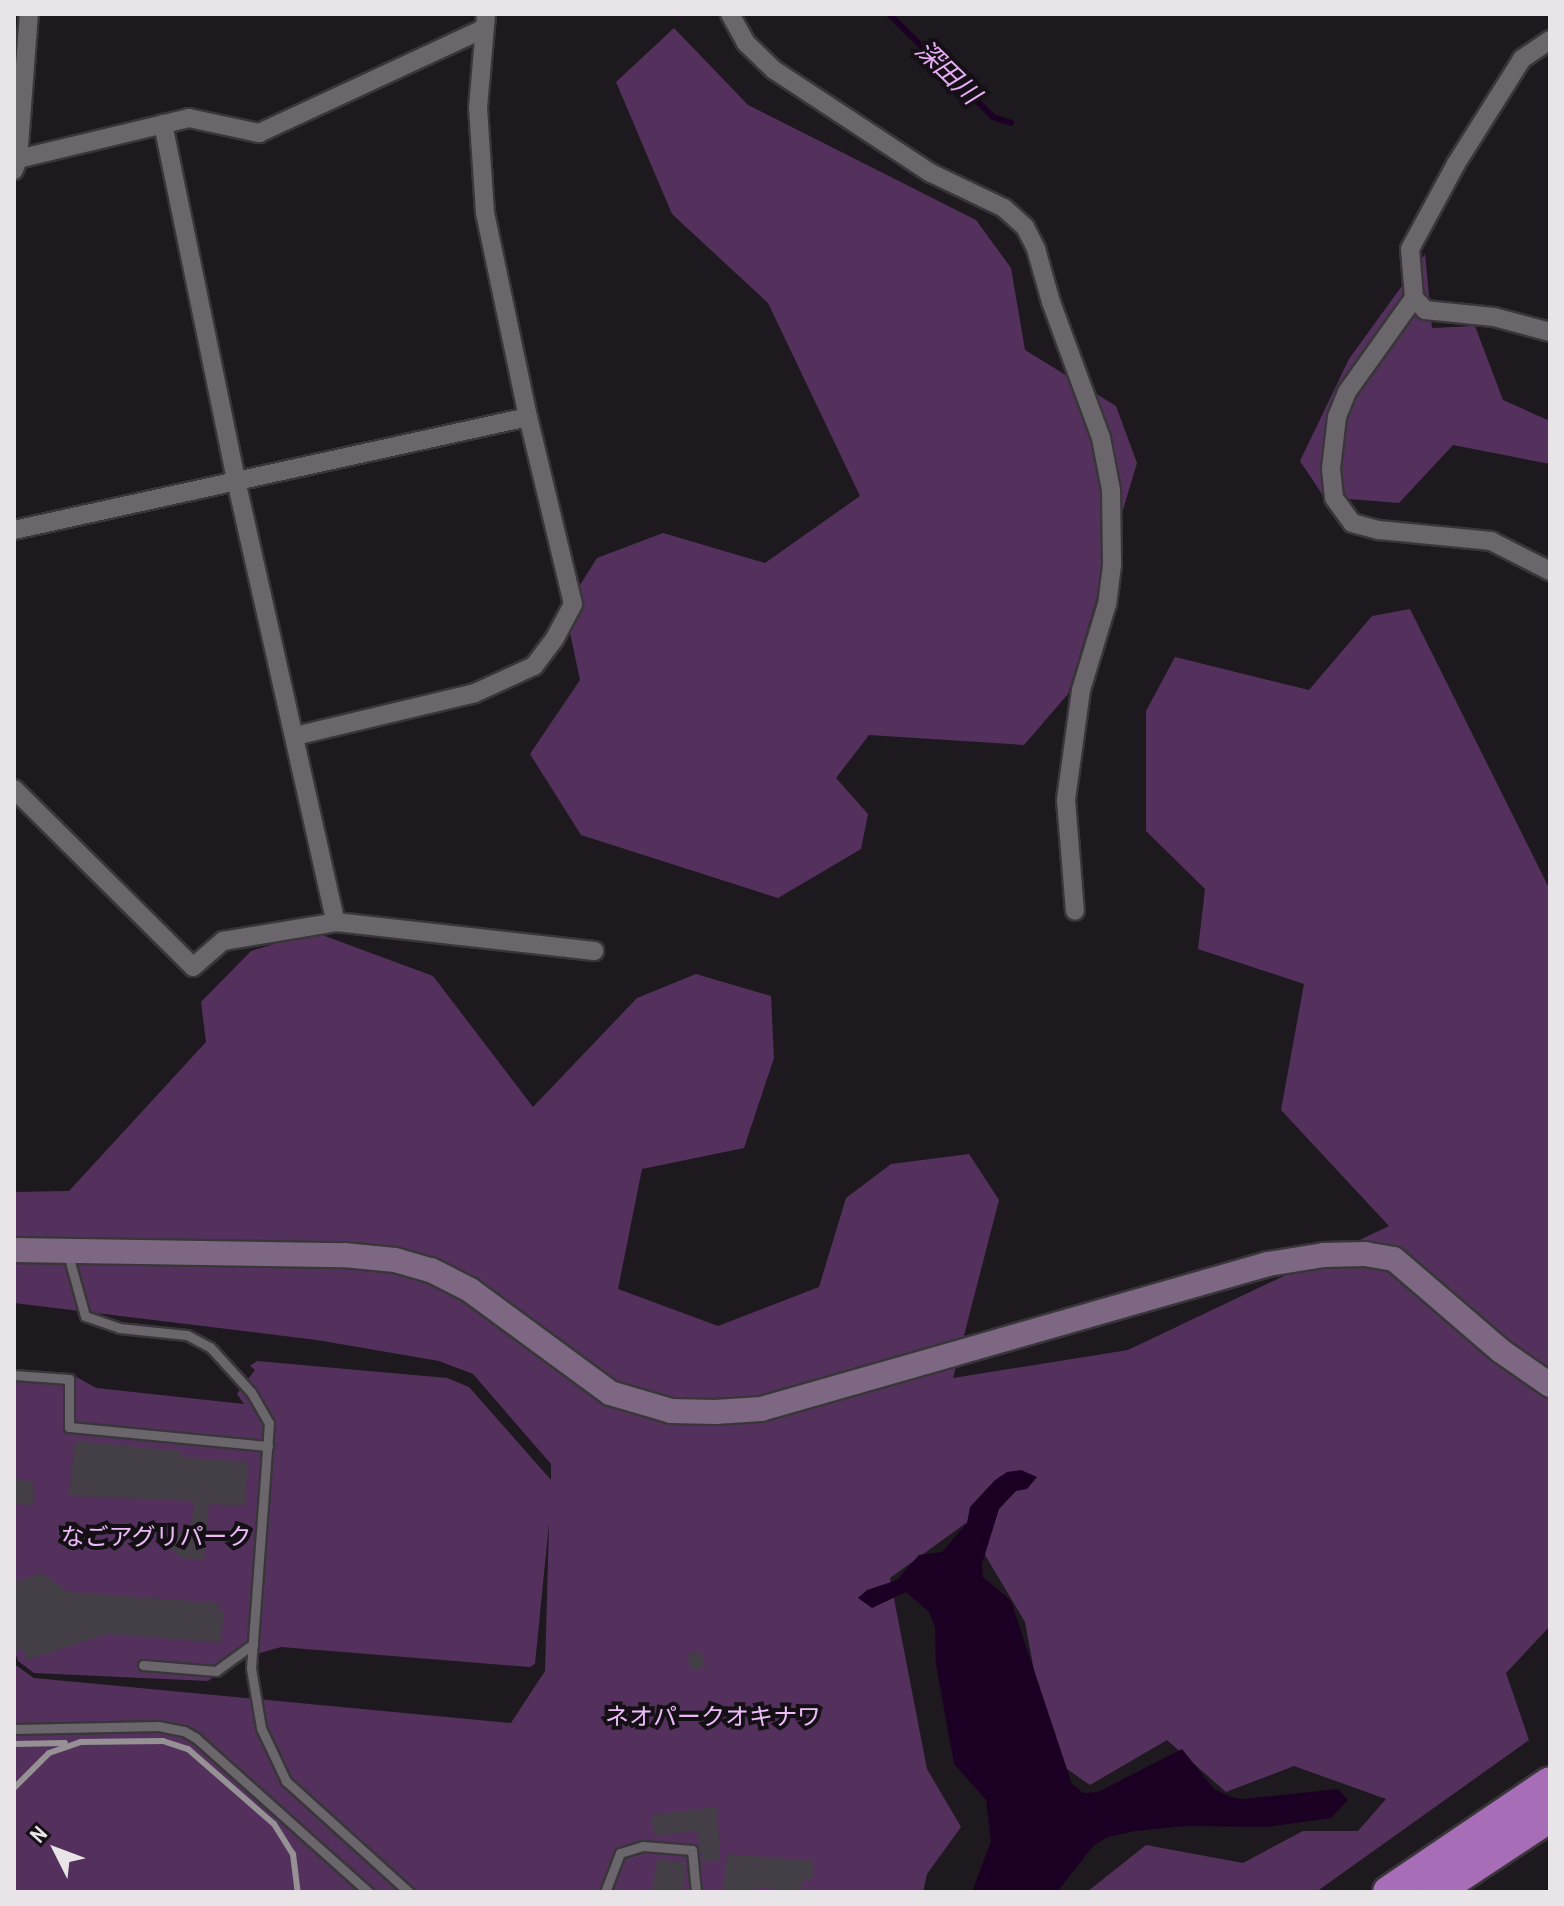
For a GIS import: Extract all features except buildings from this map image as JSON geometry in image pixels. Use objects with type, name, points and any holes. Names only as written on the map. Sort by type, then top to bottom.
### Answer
[{"type":"highway","points":[[1389,1892],[1550,1783]]},
{"type":"highway","points":[[1435,1892],[1550,1816]]},
{"type":"street","points":[[29,14],[16,165],[189,118],[259,133],[484,22]]},
{"type":"street","points":[[730,14],[746,43],[774,70],[931,173],[1004,208],[1025,227],[1036,249],[1051,302],[1101,438],[1111,490],[1112,565],[1107,604],[1081,690],[1066,800],[1075,911]]},
{"type":"street","points":[[295,736],[475,693],[534,666],[555,638],[573,604],[528,417],[485,213],[478,108],[484,22]]},
{"type":"street","points":[[1550,40],[1522,59],[1456,164],[1410,249],[1414,298],[1425,310],[1494,317],[1550,332]]},
{"type":"street","points":[[163,124],[236,480],[336,922]]},
{"type":"street","points":[[1414,298],[1347,392],[1337,417],[1331,469],[1334,498],[1352,523],[1379,530],[1491,541],[1550,571]]},
{"type":"street","points":[[14,530],[528,417]]},
{"type":"street","points":[[14,789],[193,967],[223,941],[336,922],[594,951]]},
{"type":"street","points":[[14,1250],[344,1255],[407,1263],[431,1270],[470,1290],[610,1393],[671,1411],[715,1412],[761,1409],[1268,1264],[1324,1255],[1365,1254],[1394,1259],[1501,1351],[1550,1385]]},
{"type":"lane","points":[[67,1250],[85,1316],[119,1328],[187,1335],[210,1347],[251,1392],[269,1423],[251,1668],[261,1728],[286,1781],[409,1892]]},
{"type":"lane","points":[[14,1375],[69,1379],[69,1427],[268,1446]]},
{"type":"lane","points":[[143,1665],[216,1671],[253,1644]]},
{"type":"lane","points":[[14,1729],[158,1726],[184,1731],[196,1738],[368,1892]]},
{"type":"lane","points":[[605,1892],[620,1853],[643,1846],[692,1850],[696,1892]]},
{"type":"green space","points":[[674,28],[748,105],[976,220],[1011,268],[1025,350],[1116,406],[1137,463],[1068,694],[1024,745],[869,735],[836,778],[868,814],[861,849],[778,898],[581,835],[530,754],[580,680],[565,609],[597,558],[663,533],[765,563],[860,496],[768,303],[672,214],[616,82]]},
{"type":"green space","points":[[1425,254],[1432,328],[1475,326],[1503,400],[1550,421],[1550,464],[1453,445],[1399,503],[1324,497],[1300,461],[1349,359]]},
{"type":"green space","points":[[1410,609],[1550,890],[1550,1626],[1506,1673],[1529,1740],[1316,1892],[1087,1892],[1146,1845],[1243,1863],[1303,1831],[1358,1831],[1386,1799],[1294,1766],[1226,1792],[1167,1740],[1090,1785],[1050,1757],[1025,1622],[966,1523],[890,1578],[927,1769],[961,1827],[927,1874],[923,1892],[14,1892],[14,1664],[34,1678],[511,1723],[545,1671],[549,1523],[535,1664],[530,1667],[281,1647],[239,1659],[208,1681],[34,1673],[18,1661],[14,1649],[14,1370],[73,1375],[96,1388],[244,1404],[237,1394],[255,1370],[250,1366],[257,1361],[447,1378],[469,1387],[551,1480],[551,1464],[473,1374],[439,1361],[317,1340],[14,1303],[14,1192],[69,1191],[206,1042],[201,1002],[251,951],[314,932],[433,976],[533,1107],[637,998],[696,974],[771,996],[774,1058],[744,1148],[642,1169],[618,1289],[718,1326],[819,1287],[846,1198],[891,1164],[969,1154],[999,1200],[953,1378],[1128,1350],[1389,1226],[1281,1110],[1304,984],[1198,949],[1205,889],[1146,831],[1146,711],[1175,657],[1309,690],[1372,616]]},
{"type":"shaded area","points":[[1021,1470],[1037,1477],[1027,1489],[1016,1491],[999,1509],[982,1564],[983,1577],[1011,1601],[1072,1784],[1083,1793],[1098,1792],[1182,1749],[1214,1789],[1231,1797],[1243,1799],[1338,1789],[1348,1800],[1331,1818],[1266,1827],[1186,1826],[1135,1831],[1108,1837],[1094,1845],[1057,1892],[972,1892],[991,1841],[986,1800],[954,1764],[936,1664],[935,1627],[929,1612],[906,1592],[872,1608],[858,1598],[867,1590],[897,1580],[919,1555],[942,1552],[967,1523],[970,1507],[995,1480],[1007,1472]]},
{"type":"waterway","name":"深田川","points":[[889,14],[993,117],[1011,123]]},
{"type":"railway","points":[[14,1788],[49,1753],[81,1742],[163,1741],[188,1749],[274,1824],[293,1854],[298,1892]]},
{"type":"railway","points":[[14,1744],[65,1743]]},
{"type":"park label","name":"なごアグリパーク","points":[[156,1537]]},
{"type":"park label","name":"ネオパークオキナワ","points":[[713,1717]]}]
